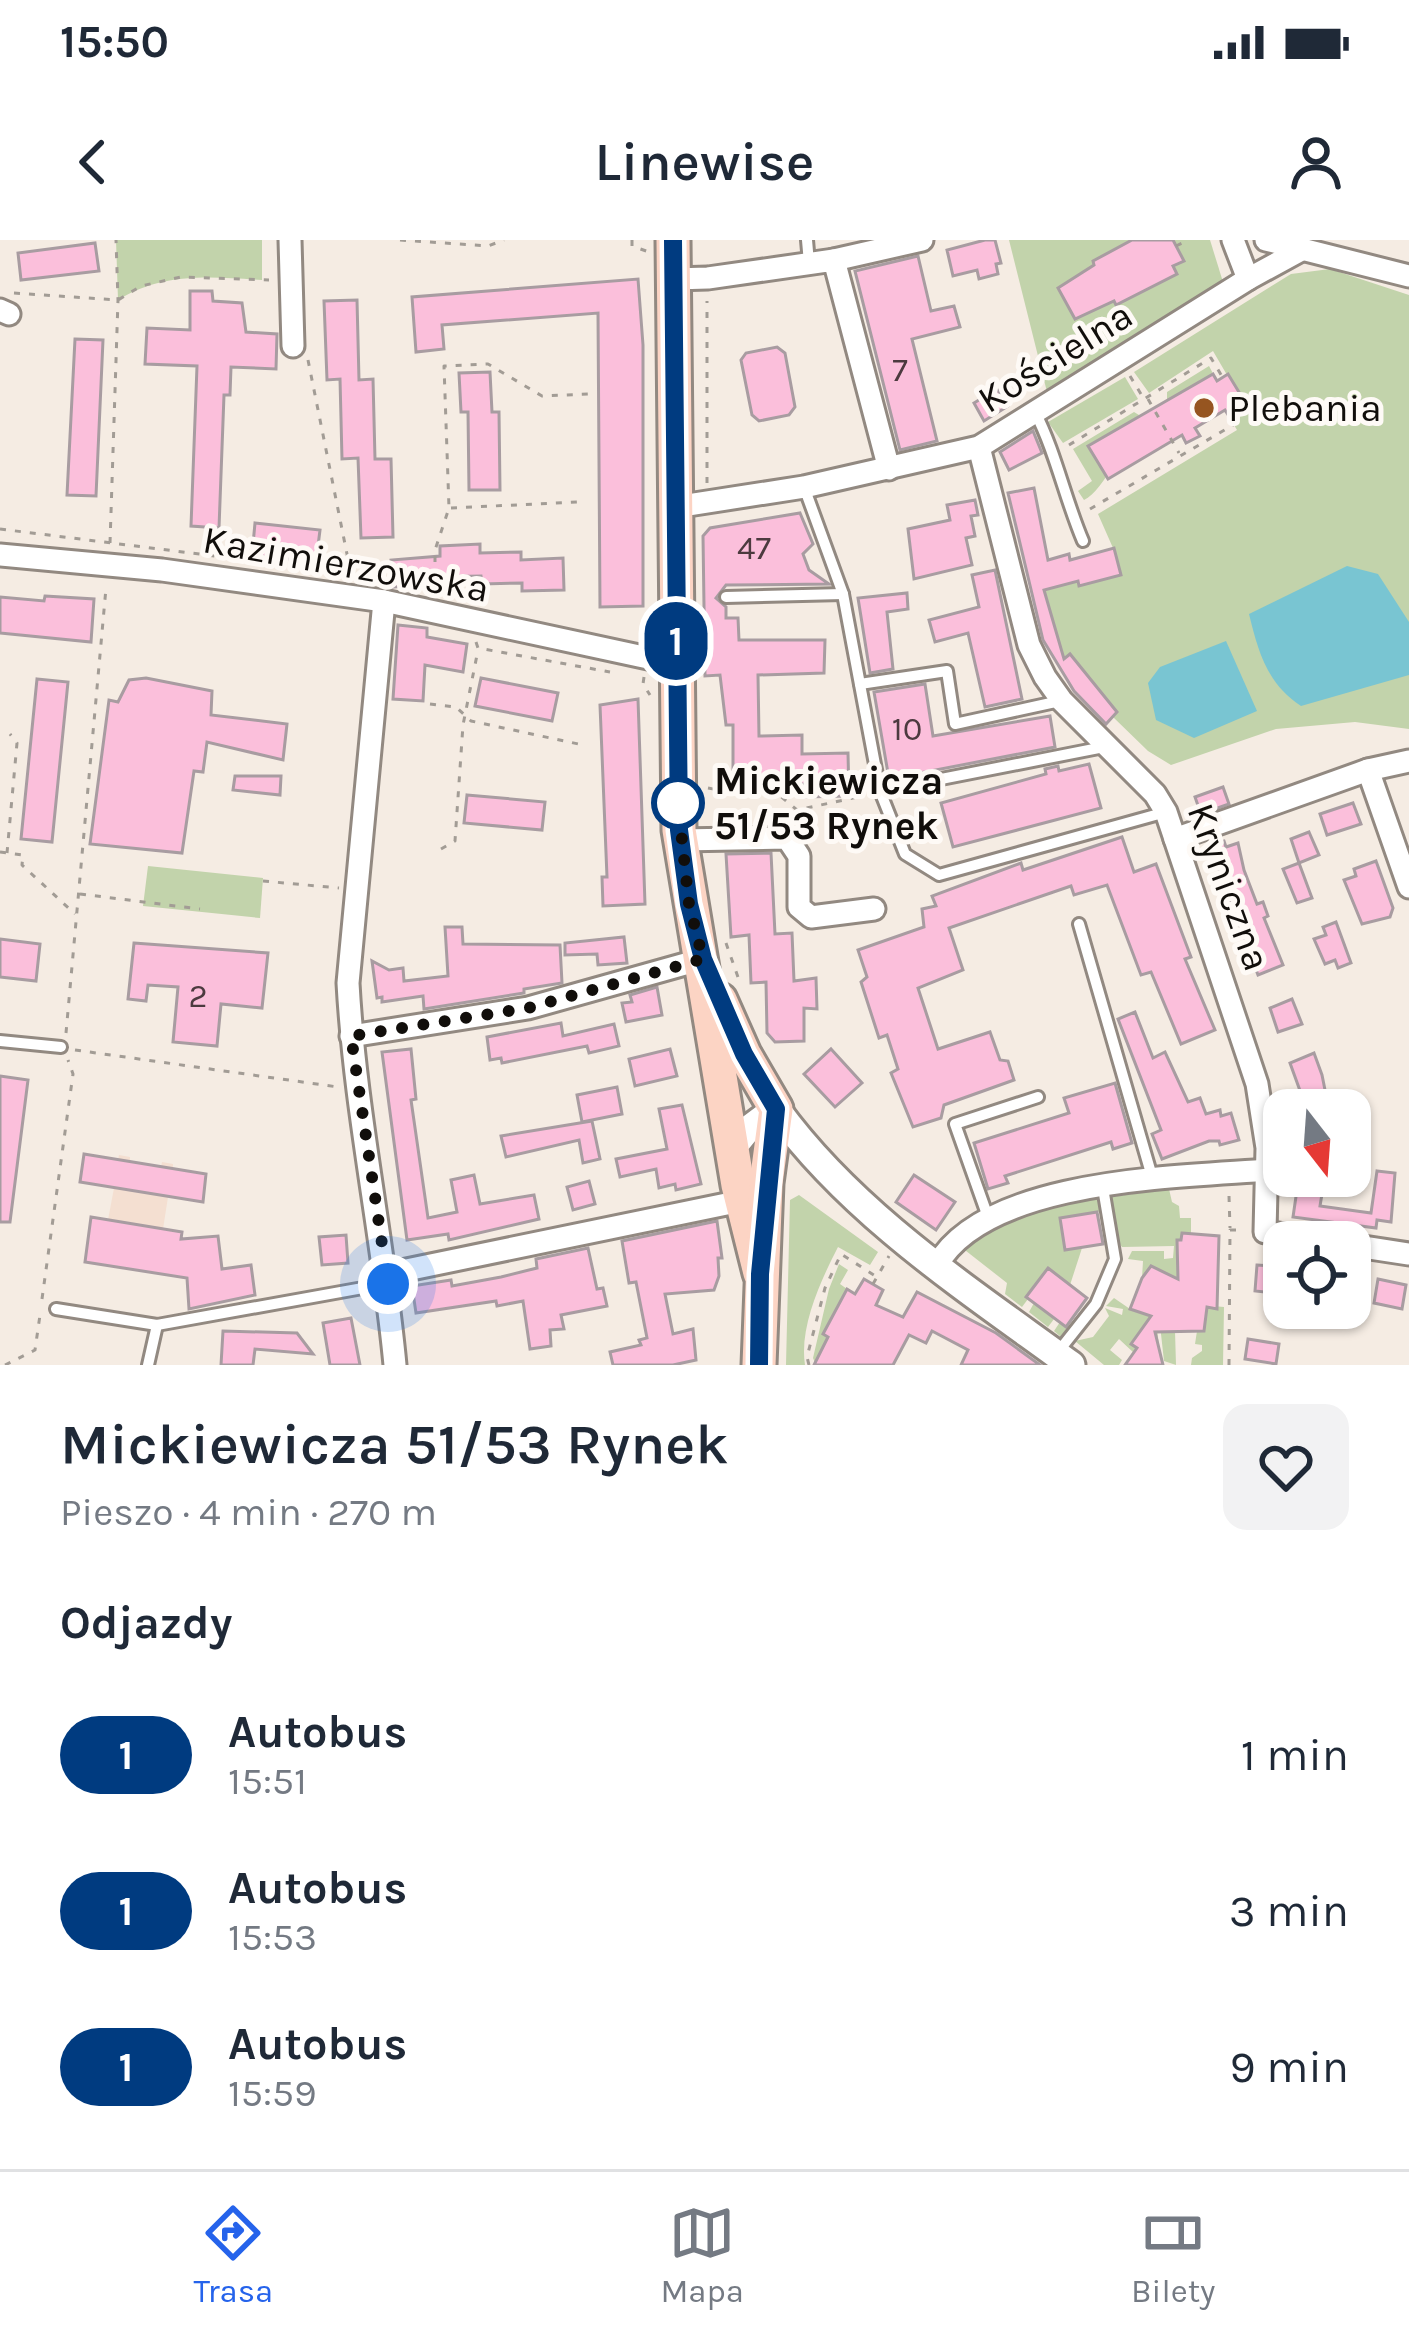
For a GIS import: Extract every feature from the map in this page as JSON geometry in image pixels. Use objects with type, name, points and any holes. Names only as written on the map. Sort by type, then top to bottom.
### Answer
[{"type":"main road","points":[[673,240],[690,278],[692,504],[676,664],[680,840],[689,904],[714,949],[744,1054],[776,1109],[760,1274],[759,1365]]},
{"type":"main road","points":[[714,949],[732,1148],[760,1274]]},
{"type":"street","points":[[290,240],[299,348]]},
{"type":"street","points":[[690,278],[835,260],[922,240]]},
{"type":"street","points":[[1233,240],[1248,279]]},
{"type":"street","points":[[1266,240],[1409,275]]},
{"type":"street","name":"Kościelna","points":[[692,504],[803,487],[979,447],[1248,279],[1303,250]]},
{"type":"street","points":[[835,260],[889,469]]},
{"type":"street","name":"Kryniczna","points":[[979,447],[1030,645],[1062,700],[1155,794],[1166,812],[1248,1047],[1263,1117]]},
{"type":"street","name":"Kazimierzowska","points":[[0,555],[109,563],[384,601],[676,664]]},
{"type":"street","points":[[384,601],[348,982],[395,1365]]},
{"type":"street","points":[[1175,839],[1368,770],[1409,761]]},
{"type":"street","points":[[1368,770],[1409,887]]},
{"type":"street","points":[[680,840],[787,838],[799,856],[799,908],[811,916],[874,909]]},
{"type":"street","points":[[351,1036],[528,1008],[714,949]]},
{"type":"street","points":[[732,1148],[776,1109],[817,1158],[892,1230],[1064,1360]]},
{"type":"street","points":[[767,1171],[793,1157],[817,1158]]},
{"type":"street","points":[[937,1264],[950,1243],[988,1216],[1034,1199],[1153,1180],[1263,1170]]},
{"type":"street","points":[[387,1279],[741,1201]]},
{"type":"street","points":[[1371,1248],[1409,1254]]},
{"type":"lane","points":[[807,240],[808,263]]},
{"type":"lane","points":[[1035,412],[1083,542]]},
{"type":"lane","points":[[803,487],[844,594],[880,791],[905,854],[939,875],[1166,812]]},
{"type":"lane","points":[[726,597],[844,594]]},
{"type":"lane","points":[[860,684],[947,671],[955,724],[1062,700]]},
{"type":"lane","points":[[880,791],[1107,746]]},
{"type":"lane","points":[[1079,923],[1153,1180]]},
{"type":"lane","points":[[0,1041],[63,1048]]},
{"type":"lane","points":[[988,1216],[955,1124],[1038,1097]]},
{"type":"lane","points":[[1064,1360],[1115,1258],[1103,1188]]},
{"type":"lane","points":[[56,1310],[157,1325],[387,1279]]},
{"type":"lane","points":[[148,1365],[157,1325]]},
{"type":"path","points":[[5,1365],[35,1350],[73,1074],[63,1048],[109,563],[116,240]]},
{"type":"path","points":[[400,240],[488,246],[504,240]]},
{"type":"path","points":[[1176,246],[1189,240]]},
{"type":"path","points":[[0,292],[118,300],[141,286],[181,277],[294,281]]},
{"type":"path","points":[[690,278],[692,504]]},
{"type":"path","points":[[299,348],[353,584]]},
{"type":"path","points":[[1052,455],[1211,358],[1223,378]]},
{"type":"path","points":[[435,600],[435,550],[449,508],[444,366],[488,364],[542,396],[588,394]]},
{"type":"path","points":[[1129,374],[1180,456]]},
{"type":"path","points":[[1073,519],[1232,425]]},
{"type":"path","points":[[449,508],[578,502]]},
{"type":"path","points":[[441,849],[455,841],[465,715],[478,648]]},
{"type":"path","points":[[430,704],[456,707],[471,721],[583,745]]},
{"type":"path","points":[[10,734],[17,743],[3,852],[23,855],[22,866],[76,915]]},
{"type":"path","points":[[703,788],[749,796],[778,795],[796,810],[858,798]]},
{"type":"path","points":[[263,880],[355,890]]},
{"type":"path","points":[[78,894],[200,909]]},
{"type":"path","points":[[714,949],[744,995]]},
{"type":"path","points":[[63,1048],[358,1090]]},
{"type":"path","points":[[1228,1173],[1228,1365]]},
{"type":"path","points":[[1230,1230],[1263,1232]]},
{"type":"path","points":[[873,1284],[892,1250]]},
{"type":"path","points":[[809,1365],[825,1288],[841,1254],[877,1277]]},
{"type":"shaded area","points":[[84,1154],[118,1160],[119,1155],[130,1157],[130,1162],[161,1167],[162,1162],[173,1164],[173,1169],[206,1174],[203,1202],[168,1197],[163,1229],[182,1232],[175,1276],[85,1262],[91,1217],[108,1220],[114,1188],[80,1182]]},
{"type":"green space","points":[[116,240],[262,240],[262,280],[170,281],[118,300]]},
{"type":"green space","points":[[1009,240],[1210,240],[1223,282],[1047,392]]},
{"type":"green space","points":[[1330,269],[1409,295],[1409,729],[1355,722],[1276,729],[1171,765],[1148,751],[1113,717],[1063,659],[1034,569],[1113,548],[1098,514],[1237,430],[1225,410],[1167,401],[1167,392],[1209,366],[1217,381],[1227,375],[1213,351],[1149,393],[1134,372],[1291,274]]},
{"type":"green space","points":[[1125,377],[1138,399],[1063,443],[1048,422]]},
{"type":"green space","points":[[1134,412],[1139,415],[1115,462],[1084,500],[1078,491],[1092,481],[1073,449]]},
{"type":"green space","points":[[148,866],[263,878],[260,918],[143,906]]},
{"type":"green space","points":[[1169,1189],[1180,1218],[1191,1218],[1191,1235],[1182,1233],[1177,1241],[1178,1303],[1224,1307],[1223,1365],[1191,1365],[1202,1351],[1202,1345],[1195,1344],[1197,1331],[1175,1331],[1176,1365],[1164,1361],[1159,1316],[1142,1278],[1143,1261],[1128,1259],[1132,1251],[1164,1251],[1164,1259],[1173,1258],[1174,1246],[1122,1247],[1119,1243],[1110,1197]]},
{"type":"green space","points":[[799,1195],[878,1252],[870,1265],[838,1247],[808,1320],[805,1365],[786,1365],[790,1200]]},
{"type":"green space","points":[[1099,1198],[1102,1211],[1060,1219],[1065,1250],[1082,1248],[1070,1285],[1087,1298],[1061,1337],[1054,1331],[1060,1322],[1054,1319],[1048,1327],[1029,1312],[1034,1303],[1028,1299],[1022,1307],[1005,1294],[1007,1283],[961,1247],[1013,1217]]},
{"type":"green space","points":[[839,1264],[848,1270],[840,1284],[847,1289],[823,1333],[828,1337],[816,1365],[813,1358]]},
{"type":"green space","points":[[1114,1298],[1156,1317],[1159,1347],[1139,1333],[1131,1343],[1137,1348],[1134,1353],[1119,1339],[1110,1350],[1122,1360],[1119,1365],[1104,1365],[1075,1341],[1093,1337],[1109,1316],[1105,1308],[1122,1315],[1123,1309],[1106,1306]]},
{"type":"water","points":[[1347,566],[1378,574],[1409,622],[1409,675],[1301,706],[1272,677],[1249,614]]},
{"type":"water","points":[[1226,641],[1257,711],[1194,738],[1156,720],[1148,683],[1160,667]]},
{"type":"building","points":[[995,240],[1001,263],[996,264],[998,274],[979,279],[977,270],[953,276],[947,250]]},
{"type":"building","points":[[1132,240],[1173,240],[1184,261],[1173,266],[1177,274],[1116,305],[1114,301],[1075,319],[1058,288],[1094,265],[1093,261]]},
{"type":"building","points":[[95,243],[99,271],[21,280],[18,253]]},
{"type":"building","points":[[918,256],[931,311],[954,306],[960,327],[912,339],[937,441],[900,450],[855,271]]},
{"type":"building","points":[[638,279],[643,345],[643,606],[600,607],[598,313],[442,325],[444,349],[416,352],[412,297]]},
{"type":"building","points":[[190,291],[212,291],[213,301],[242,303],[246,332],[277,334],[276,369],[231,367],[230,395],[224,395],[219,528],[191,526],[197,366],[145,364],[147,328],[190,330]]},
{"type":"building","points":[[357,300],[359,380],[373,379],[375,459],[391,459],[393,537],[361,538],[358,458],[342,459],[340,379],[327,380],[324,301]]},
{"type":"building","points":[[75,339],[103,340],[96,496],[67,495]]},
{"type":"building","points":[[777,347],[785,353],[795,407],[789,415],[759,421],[752,415],[741,360],[746,353]]},
{"type":"building","points":[[490,372],[492,412],[499,412],[500,490],[469,490],[468,412],[461,412],[459,373]]},
{"type":"building","points":[[1213,374],[1217,381],[1228,374],[1248,407],[1230,418],[1225,410],[1195,428],[1200,436],[1186,443],[1182,435],[1108,479],[1088,446]]},
{"type":"building","points":[[997,389],[1008,406],[984,421],[974,403]]},
{"type":"building","points":[[1033,431],[1042,453],[1009,470],[1000,452]]},
{"type":"building","points":[[1034,488],[1048,560],[1069,554],[1070,560],[1114,548],[1121,575],[1044,590],[1064,659],[1070,654],[1117,712],[1106,724],[1074,691],[1043,640],[1008,493]]},
{"type":"building","points":[[975,500],[978,515],[971,516],[975,536],[966,538],[972,565],[914,579],[908,529],[950,520],[947,505]]},
{"type":"building","points":[[800,513],[813,544],[803,554],[809,570],[829,584],[726,585],[716,598],[726,607],[726,618],[738,618],[739,640],[825,640],[824,673],[758,675],[759,736],[802,735],[802,754],[848,753],[849,796],[803,797],[803,784],[776,785],[776,778],[733,774],[733,725],[726,725],[720,675],[705,676],[703,536],[710,528]]},
{"type":"building","points":[[255,523],[320,530],[316,562],[252,555]]},
{"type":"building","points":[[480,544],[480,553],[521,552],[521,560],[563,558],[564,590],[522,591],[522,583],[482,584],[481,576],[427,577],[427,584],[393,587],[391,560],[440,556],[440,546]]},
{"type":"building","points":[[995,570],[1022,699],[985,707],[968,633],[935,642],[929,620],[979,607],[972,575]]},
{"type":"building","points":[[907,593],[908,609],[887,612],[893,669],[870,673],[858,598]]},
{"type":"building","points":[[45,596],[94,599],[91,642],[0,633],[0,597],[44,601]]},
{"type":"building","points":[[398,625],[427,628],[427,637],[467,644],[463,672],[425,665],[423,701],[393,699]]},
{"type":"building","points":[[146,678],[212,691],[211,715],[287,724],[283,760],[207,742],[203,772],[194,771],[182,853],[90,844],[109,700],[118,702],[129,680]]},
{"type":"building","points":[[481,678],[558,693],[552,721],[475,706]]},
{"type":"building","points":[[37,679],[68,682],[52,842],[21,839]]},
{"type":"building","points":[[925,684],[933,736],[1050,716],[1055,747],[889,779],[874,692]]},
{"type":"building","points":[[638,699],[645,904],[603,906],[602,877],[607,877],[600,705]]},
{"type":"building","points":[[1089,764],[1101,808],[953,847],[941,803],[1046,774],[1045,769]]},
{"type":"building","points":[[235,776],[281,776],[280,795],[233,790]]},
{"type":"building","points":[[1223,787],[1229,804],[1201,814],[1195,797]]},
{"type":"building","points":[[467,795],[545,802],[542,830],[464,823]]},
{"type":"building","points":[[1353,803],[1361,824],[1327,835],[1320,814]]},
{"type":"building","points":[[1309,832],[1319,855],[1299,863],[1291,839]]},
{"type":"building","points":[[1122,837],[1134,872],[1156,864],[1191,957],[1185,959],[1215,1030],[1181,1044],[1151,972],[1141,975],[1107,885],[1074,895],[1071,886],[949,928],[963,970],[918,988],[938,1049],[990,1032],[1014,1080],[944,1105],[941,1118],[913,1127],[891,1073],[898,1069],[887,1035],[879,1038],[861,982],[867,977],[858,950],[924,927],[922,909],[936,906],[932,896],[1021,863],[1023,870]]},
{"type":"building","points":[[1224,841],[1226,847],[1238,843],[1244,870],[1257,904],[1263,902],[1268,916],[1264,918],[1283,965],[1258,975],[1210,845]]},
{"type":"building","points":[[771,853],[775,934],[792,933],[794,981],[816,978],[817,1009],[804,1008],[804,1041],[775,1042],[767,1033],[766,982],[751,983],[749,935],[731,937],[726,854]]},
{"type":"building","points":[[1376,861],[1393,908],[1390,917],[1362,924],[1344,880],[1356,876],[1354,869]]},
{"type":"building","points":[[1299,863],[1312,898],[1297,903],[1283,869]]},
{"type":"building","points":[[1336,922],[1351,963],[1338,968],[1335,960],[1325,964],[1314,939],[1326,935],[1323,927]]},
{"type":"building","points":[[445,927],[462,927],[463,944],[560,945],[562,983],[424,1009],[423,996],[382,1002],[382,997],[377,998],[372,961],[389,970],[403,968],[404,981],[448,976]]},
{"type":"building","points":[[624,937],[627,963],[598,965],[597,954],[565,955],[565,943]]},
{"type":"building","points":[[0,939],[40,944],[36,981],[0,977]]},
{"type":"building","points":[[134,943],[268,953],[262,1008],[221,1004],[217,1046],[173,1042],[178,987],[148,985],[146,1001],[128,999]]},
{"type":"building","points":[[657,987],[662,1015],[626,1022],[622,1003],[632,1002],[630,995]]},
{"type":"building","points":[[1292,999],[1302,1024],[1278,1032],[1270,1008]]},
{"type":"building","points":[[1135,1012],[1153,1058],[1165,1052],[1188,1102],[1200,1098],[1206,1114],[1231,1113],[1239,1140],[1220,1145],[1209,1141],[1162,1159],[1152,1134],[1161,1130],[1118,1019]]},
{"type":"building","points":[[561,1023],[563,1036],[614,1024],[619,1046],[589,1053],[587,1046],[502,1063],[501,1058],[490,1060],[487,1037]]},
{"type":"building","points":[[411,1049],[416,1099],[411,1100],[428,1218],[457,1212],[451,1180],[474,1175],[480,1204],[534,1195],[539,1219],[449,1240],[448,1234],[407,1240],[382,1052]]},
{"type":"building","points":[[670,1049],[677,1076],[635,1086],[629,1059]]},
{"type":"building","points":[[831,1049],[862,1083],[835,1107],[804,1074]]},
{"type":"building","points":[[1314,1053],[1325,1089],[1299,1089],[1290,1063]]},
{"type":"building","points":[[0,1076],[28,1080],[10,1222],[0,1222]]},
{"type":"building","points":[[1115,1083],[1132,1143],[1113,1149],[1111,1142],[1005,1176],[1008,1183],[988,1189],[974,1143],[1069,1113],[1064,1098]]},
{"type":"building","points":[[617,1087],[622,1114],[582,1122],[577,1095]]},
{"type":"building","points":[[682,1105],[701,1184],[676,1190],[675,1184],[659,1188],[656,1169],[620,1177],[616,1159],[667,1149],[659,1109]]},
{"type":"building","points":[[592,1121],[600,1159],[583,1163],[579,1140],[506,1157],[501,1136]]},
{"type":"building","points":[[84,1154],[206,1174],[203,1202],[80,1182]]},
{"type":"building","points":[[1377,1171],[1395,1173],[1391,1222],[1377,1220],[1376,1228],[1371,1227],[1371,1221],[1293,1217],[1296,1197],[1322,1197],[1320,1206],[1371,1213]]},
{"type":"building","points":[[914,1175],[955,1202],[936,1230],[896,1202]]},
{"type":"building","points":[[589,1181],[595,1204],[573,1210],[567,1187]]},
{"type":"building","points":[[1097,1212],[1103,1244],[1065,1250],[1060,1218]]},
{"type":"building","points":[[91,1217],[182,1232],[181,1239],[218,1236],[222,1269],[251,1265],[255,1295],[189,1309],[187,1278],[85,1262]]},
{"type":"building","points":[[717,1221],[722,1258],[718,1258],[714,1290],[665,1294],[673,1334],[693,1329],[696,1360],[673,1365],[613,1365],[610,1352],[641,1345],[639,1340],[647,1338],[636,1282],[629,1283],[622,1241]]},
{"type":"building","points":[[1182,1233],[1219,1236],[1217,1309],[1207,1307],[1204,1331],[1155,1332],[1163,1365],[1125,1365],[1137,1348],[1131,1344],[1151,1316],[1130,1309],[1142,1278],[1151,1266],[1178,1279],[1177,1240]]},
{"type":"building","points":[[346,1235],[348,1263],[322,1265],[319,1237]]},
{"type":"building","points":[[588,1248],[597,1289],[603,1288],[607,1306],[561,1315],[564,1329],[550,1330],[551,1346],[530,1349],[523,1301],[416,1313],[412,1286],[451,1280],[452,1286],[501,1277],[537,1268],[536,1259]]},
{"type":"building","points":[[1257,1265],[1263,1265],[1263,1292],[1255,1291]]},
{"type":"building","points":[[1048,1268],[1087,1298],[1066,1327],[1026,1297]]},
{"type":"building","points":[[864,1279],[883,1290],[876,1305],[903,1317],[917,1292],[996,1333],[1040,1365],[961,1365],[968,1350],[932,1331],[926,1343],[909,1335],[893,1365],[814,1365],[828,1337],[823,1334],[847,1289],[855,1294]]},
{"type":"building","points":[[1378,1279],[1406,1285],[1402,1309],[1374,1303]]},
{"type":"building","points":[[351,1318],[360,1365],[330,1365],[323,1323]]},
{"type":"building","points":[[223,1331],[297,1333],[313,1354],[255,1349],[253,1365],[221,1365]]},
{"type":"building","points":[[1248,1339],[1279,1344],[1276,1364],[1245,1359]]},
{"type":"bus line","name":"1","points":[[673,240],[679,830],[689,904],[703,959],[744,1054],[776,1109],[766,1183],[759,1365]]},
{"type":"place","name":"Plebania","points":[[1204,408]]},
{"type":"place","name":"Mickiewicza 51/53 Rynek","points":[[678,803]]},
{"type":"route","points":[[388,1284],[351,1036],[528,1008],[703,959],[689,904],[678,803]]}]
